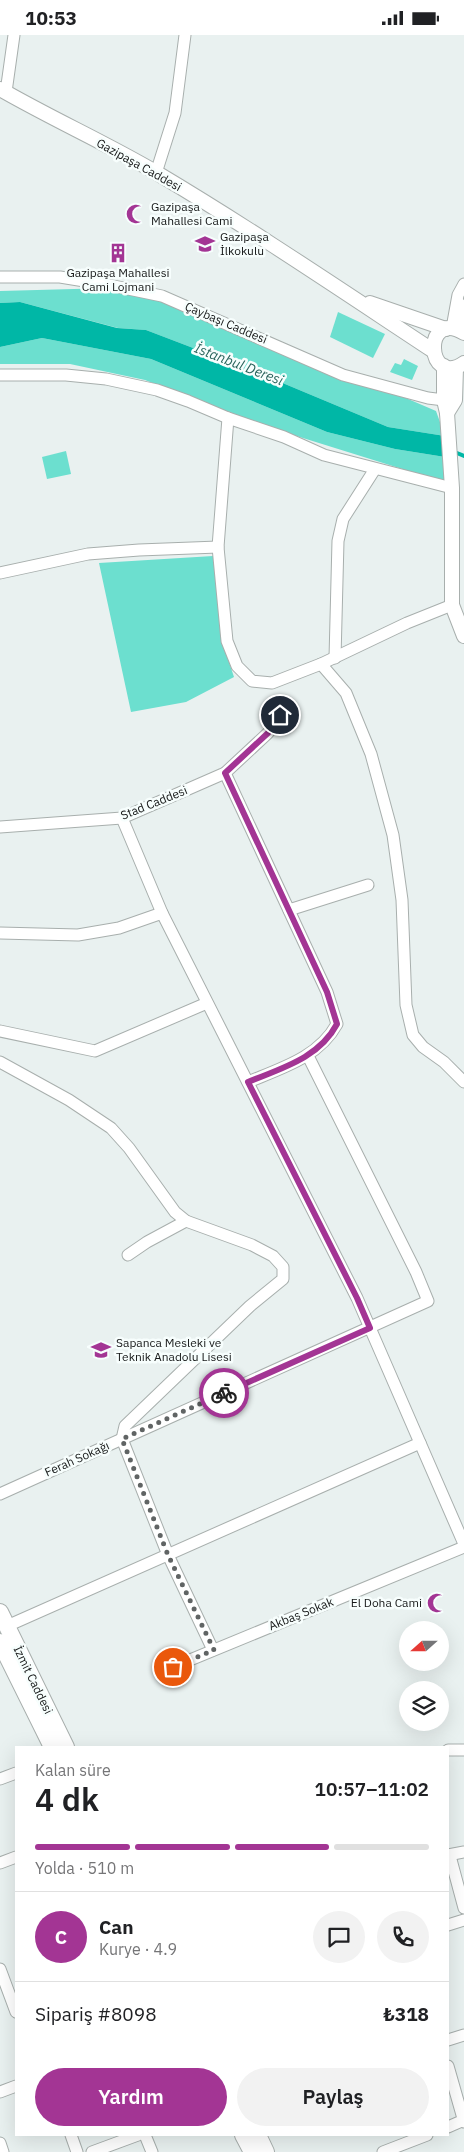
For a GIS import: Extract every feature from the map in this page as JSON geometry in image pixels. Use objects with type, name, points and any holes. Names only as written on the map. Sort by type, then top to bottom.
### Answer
[{"type":"main road","name":"İzmit Caddesi","points":[[4,1619],[66,1746]]},
{"type":"main road","name":"İzmit Caddesi","points":[[0,1642],[52,1746]]},
{"type":"main road","points":[[244,2136],[252,2152]]},
{"type":"main road","points":[[258,2136],[266,2152]]},
{"type":"street","points":[[3,91],[14,35]]},
{"type":"street","points":[[156,173],[175,113],[185,35]]},
{"type":"street","name":"Gazipaşa Caddesi","points":[[3,91],[156,173],[432,350],[438,362],[458,366]]},
{"type":"street","name":"Çaybaşı Caddesi","points":[[0,277],[60,277],[162,296],[344,375],[428,399],[453,403]]},
{"type":"street","points":[[432,350],[436,337],[456,331],[458,295],[464,284]]},
{"type":"street","name":"Gazipaşa Caddesi","points":[[350,296],[456,331]]},
{"type":"street","points":[[458,366],[453,403],[450,464],[452,488],[452,605],[464,635]]},
{"type":"street","points":[[0,375],[66,375],[107,379],[157,391],[284,437],[324,455],[452,488]]},
{"type":"street","points":[[228,418],[218,547],[227,641],[237,666],[252,681],[272,683],[334,658],[407,623],[452,605]]},
{"type":"street","points":[[334,658],[338,541],[343,519],[375,469]]},
{"type":"street","points":[[0,573],[88,554],[218,547]]},
{"type":"street","points":[[320,664],[346,693],[371,754],[393,835],[402,901],[406,1005],[412,1035],[423,1047],[444,1062],[464,1082]]},
{"type":"street","name":"Stad Caddesi","points":[[0,827],[122,818],[225,773],[268,733],[280,715]]},
{"type":"street","points":[[225,773],[327,992],[337,1024],[331,1036],[308,1057],[248,1082]]},
{"type":"street","points":[[122,818],[162,913],[357,1298],[464,1546]]},
{"type":"street","points":[[289,909],[368,885]]},
{"type":"street","points":[[0,933],[78,935],[119,928],[162,913]]},
{"type":"street","points":[[0,1031],[95,1051],[207,1003]]},
{"type":"street","name":"Ferah Sokağı","points":[[0,1493],[428,1301],[416,1272],[308,1057]]},
{"type":"street","points":[[0,1062],[69,1100],[111,1128],[129,1148],[175,1212],[186,1221],[252,1245],[273,1256],[283,1267],[283,1279],[250,1306],[125,1426],[122,1439],[168,1555],[214,1650]]},
{"type":"street","points":[[128,1255],[186,1221]]},
{"type":"street","points":[[4,1619],[168,1555],[420,1443]]},
{"type":"street","name":"Akbaş Sokak","points":[[165,1668],[173,1667],[464,1546]]},
{"type":"street","points":[[449,1750],[464,1750]]},
{"type":"street","points":[[0,1779],[15,1773]]},
{"type":"street","points":[[464,1852],[449,1856],[464,1908]]},
{"type":"street","points":[[0,1863],[15,1857]]},
{"type":"street","points":[[449,1925],[464,1920]]},
{"type":"street","points":[[0,1969],[5,2001],[15,2011]]},
{"type":"street","points":[[449,2041],[464,2035]]},
{"type":"street","points":[[449,2069],[464,2121],[449,2127]]},
{"type":"street","points":[[0,2093],[15,2086]]},
{"type":"street","points":[[71,2136],[76,2152]]},
{"type":"street","points":[[92,2152],[135,2136]]},
{"type":"street","points":[[145,2136],[152,2152]]},
{"type":"street","points":[[383,2152],[423,2136]]},
{"type":"street","points":[[0,2143],[3,2152]]},
{"type":"shaded area","points":[[148,287],[436,411],[445,436],[388,427],[261,374],[146,330],[118,328],[20,302],[0,303],[0,291]]},
{"type":"shaded area","points":[[20,302],[117,328],[146,330],[261,374],[388,427],[445,436],[445,457],[395,449],[327,432],[151,359],[42,338],[0,347],[0,303]]},
{"type":"shaded area","points":[[338,312],[385,334],[373,358],[330,337]]},
{"type":"shaded area","points":[[42,338],[151,359],[327,432],[395,449],[445,457],[444,482],[245,420],[145,380],[70,364],[0,364],[0,347]]},
{"type":"shaded area","points":[[404,359],[418,366],[412,380],[390,372],[395,363],[401,365]]},
{"type":"shaded area","points":[[66,451],[71,474],[47,479],[42,457]]},
{"type":"shaded area","points":[[213,556],[224,647],[234,677],[186,702],[131,712],[99,563]]},
{"type":"waterway","name":"İstanbul Deresi","points":[[452,451],[464,456]]},
{"type":"way so far","points":[[173,1667],[214,1650],[168,1555],[122,1439],[224,1393]]},
{"type":"place","name":"Gazipaşa Mahallesi Cami","points":[[136,214]]},
{"type":"place","name":"Gazipaşa İlkokulu","points":[[205,244]]},
{"type":"place","name":"Gazipaşa Mahallesi Cami Lojmani","points":[[118,253]]},
{"type":"place","name":"Sapanca Mesleki ve Teknik Anadolu Lisesi","points":[[101,1350]]},
{"type":"place","name":"El Doha Cami","points":[[437,1603]]},
{"type":"route","points":[[224,1393],[370,1328],[357,1298],[248,1082],[308,1057],[331,1036],[337,1024],[327,992],[225,773],[268,733],[280,715]]}]
